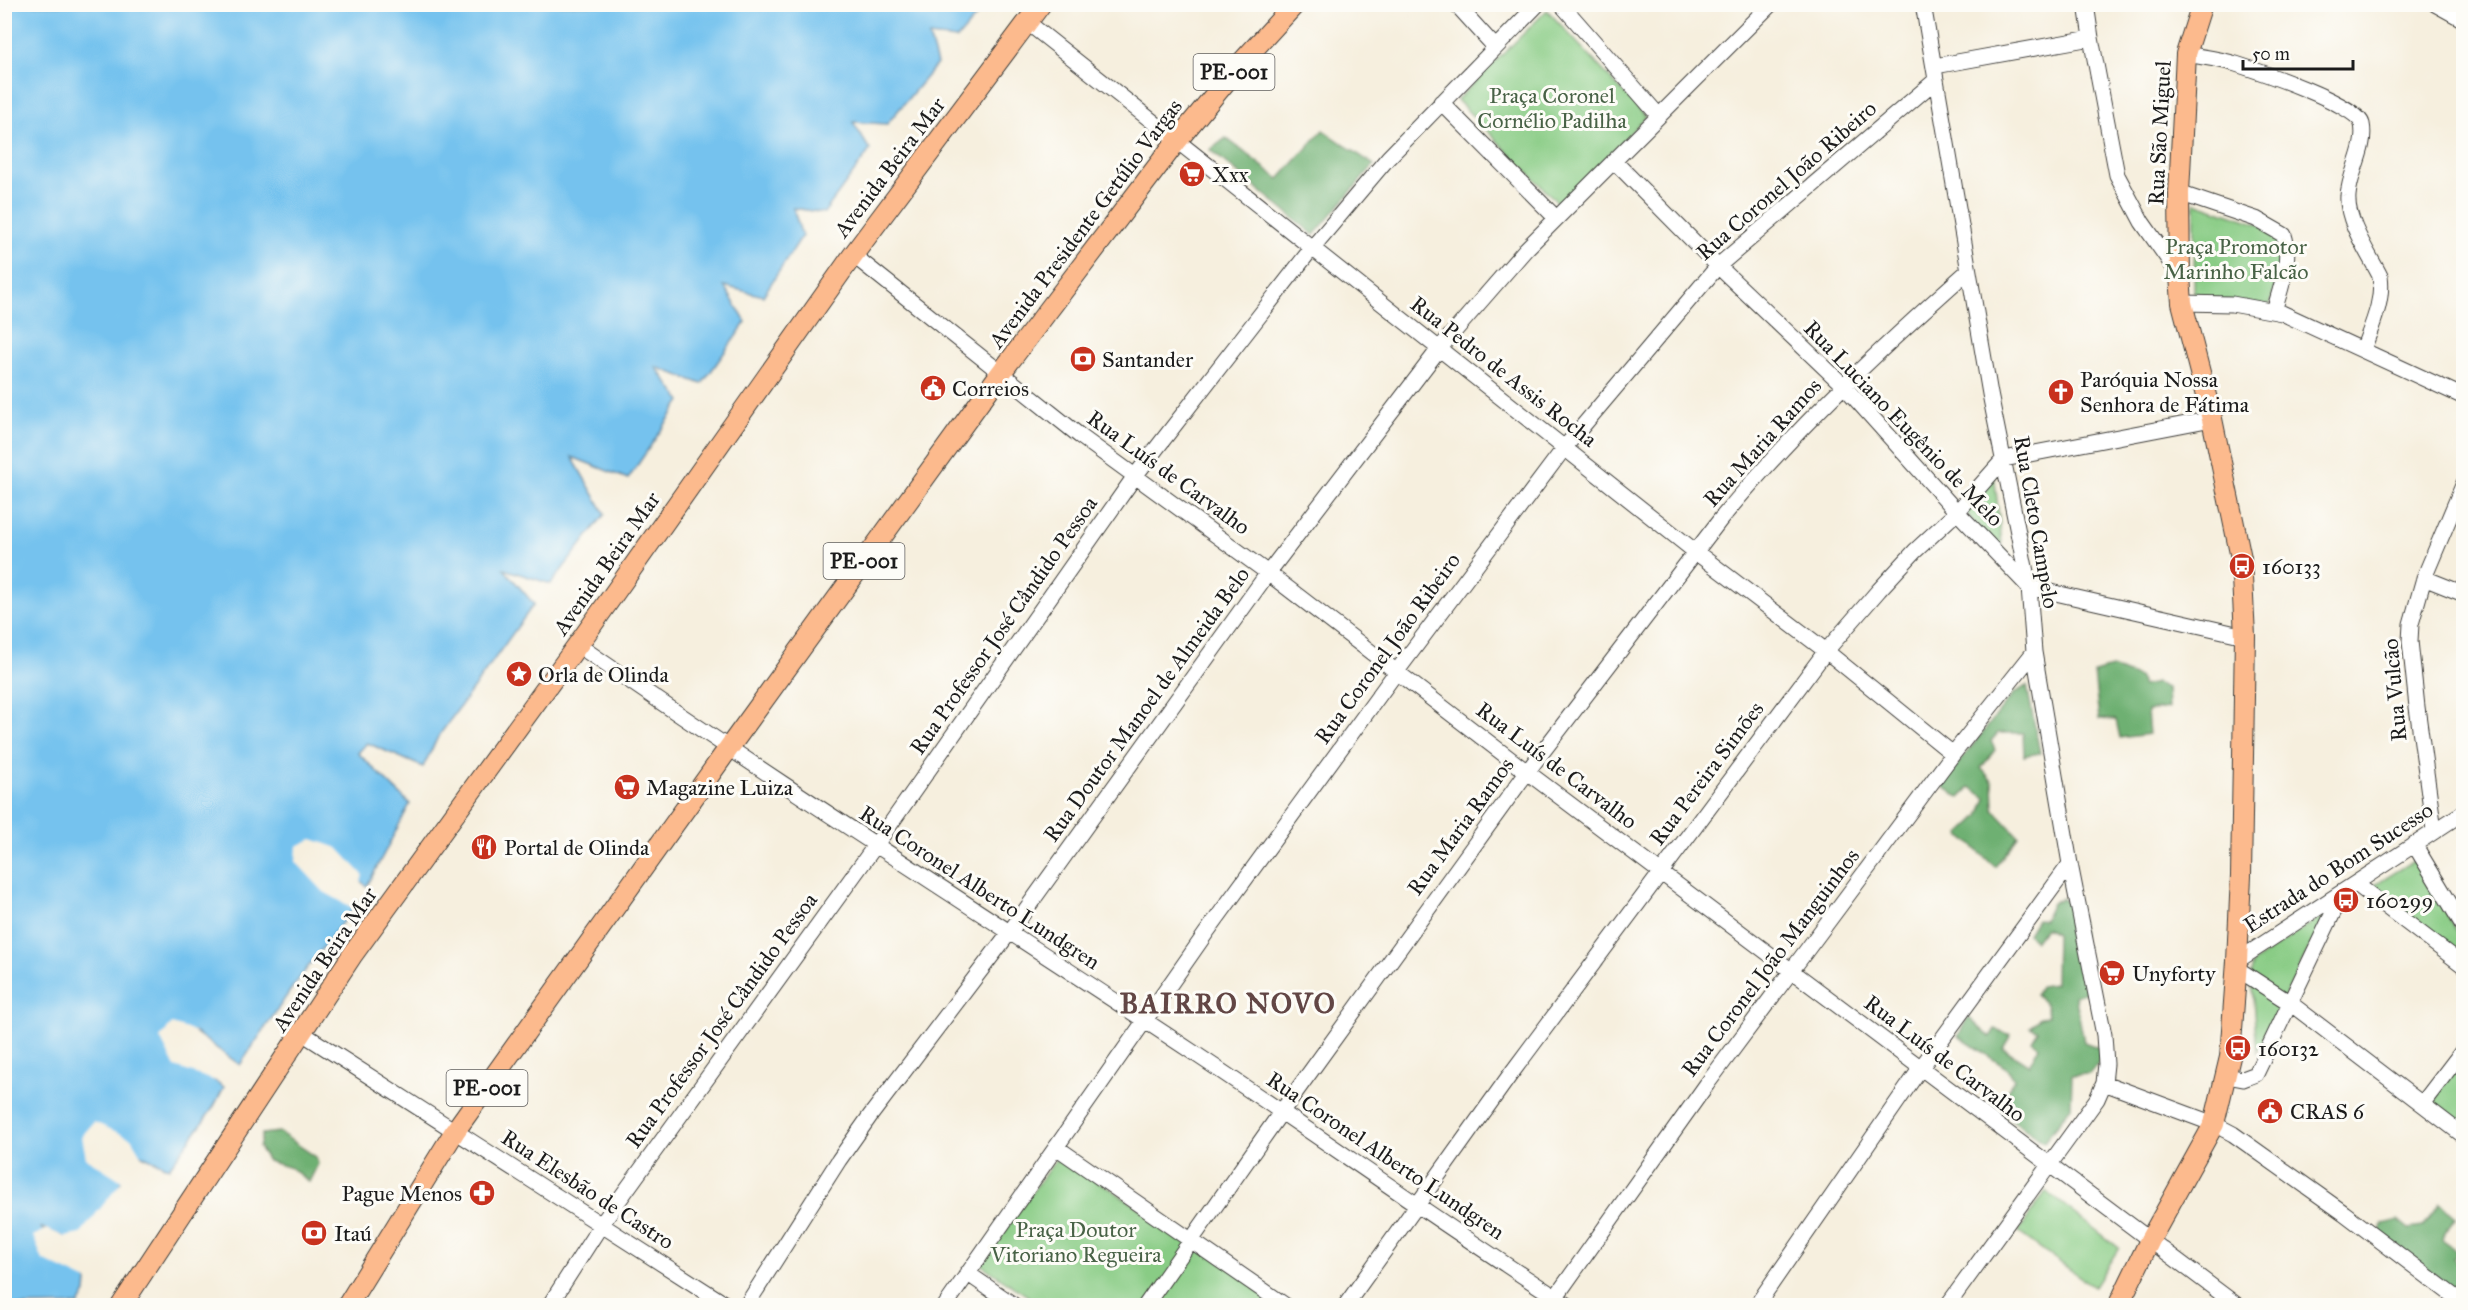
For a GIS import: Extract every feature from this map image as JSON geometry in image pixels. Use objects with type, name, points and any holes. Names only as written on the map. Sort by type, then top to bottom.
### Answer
[{"type":"main road","name":"Avenida Beira Mar","points":[[121,1305],[353,954],[578,645],[854,255],[1041,4]]},
{"type":"main road","name":"Avenida Presidente Getúlio Vargas","points":[[347,1305],[455,1131],[1000,374],[1176,142],[1242,62],[1295,4]]},
{"type":"main road","name":"Rua São Miguel","points":[[2118,1305],[2150,1240],[2214,1125],[2227,1076],[2236,964],[2241,876],[2245,636],[2241,558],[2212,419],[2182,303],[2180,276],[2179,193],[2186,54],[2202,4]]},
{"type":"street","points":[[1455,4],[1495,47]]},
{"type":"street","name":"Rua Professor José Cândido Pessoa","points":[[549,1305],[601,1225],[875,846],[1135,476],[1312,248],[1388,158],[1538,4]]},
{"type":"street","points":[[1561,4],[1659,116]]},
{"type":"street","name":"Rua Doutor Manoel de Almeida Belo","points":[[746,1305],[858,1134],[911,1060],[1009,933],[1268,573],[1439,349],[1495,282],[1556,218],[1771,4]]},
{"type":"street","name":"Rua Cleto Campelo","points":[[1923,4],[1968,271],[2029,587],[2034,652],[2070,864],[2104,1035],[2106,1064],[2104,1083],[2097,1099],[1947,1305]]},
{"type":"street","points":[[2086,4],[2117,175],[2142,222],[2180,276]]},
{"type":"street","points":[[2435,4],[2463,20]]},
{"type":"street","name":"Rua Pedro de Assis Rocha","points":[[1027,22],[1697,553],[1826,651],[1953,754]]},
{"type":"street","points":[[1936,73],[2091,38]]},
{"type":"street","points":[[2186,54],[2236,64],[2281,80],[2341,106],[2358,116],[2362,126],[2362,137],[2348,190],[2348,208],[2380,276],[2381,284],[2377,309],[2363,350]]},
{"type":"street","name":"Rua Coronel João Ribeiro","points":[[945,1305],[1145,1020],[1397,671],[1565,447],[1718,266],[1936,73]]},
{"type":"street","points":[[1441,102],[1556,218]]},
{"type":"street","name":"Rua Luciano Eugênio de Melo","points":[[1614,161],[1718,266],[1844,386],[1957,512],[2029,587]]},
{"type":"street","points":[[2179,193],[2256,219],[2284,235],[2286,258],[2274,310]]},
{"type":"street","name":"Rua Luís de Carvalho","points":[[854,255],[1000,374],[1268,573],[1527,772],[1793,970],[1920,1069],[2238,1305]]},
{"type":"street","name":"Rua Maria Ramos","points":[[1146,1305],[1282,1111],[1527,772],[1754,479],[1844,386],[1906,326],[1968,271]]},
{"type":"street","points":[[2182,303],[2232,304],[2274,310],[2463,397]]},
{"type":"street","points":[[2004,459],[2212,419]]},
{"type":"street","name":"Rua Pereira Simões","points":[[1345,1305],[1416,1204],[1826,651],[1908,559],[1957,512],[2004,459]]},
{"type":"street","name":"Rua Vulcão","points":[[2434,830],[2417,707],[2410,641],[2411,624],[2424,578],[2463,483]]},
{"type":"street","points":[[2424,578],[2463,594]]},
{"type":"street","points":[[2029,587],[2245,636]]},
{"type":"street","name":"Rua Coronel Alberto Lundgren","points":[[578,645],[728,749],[1282,1111],[1552,1301],[1569,1305]]},
{"type":"street","name":"Rua Coronel João Manguinhos","points":[[1552,1301],[1665,1140],[1953,754],[2034,652]]},
{"type":"street","name":"Estrada do Bom Sucesso","points":[[2236,964],[2463,812]]},
{"type":"street","points":[[2414,844],[2463,927]]},
{"type":"street","points":[[1756,1305],[1920,1069],[2070,864]]},
{"type":"street","points":[[2227,1076],[2243,1079],[2256,1074],[2349,888],[2463,966]]},
{"type":"street","points":[[2236,964],[2463,1136]]},
{"type":"street","name":"Rua Elesbão de Castro","points":[[302,1033],[728,1305]]},
{"type":"street","points":[[2422,1104],[2463,1049]]},
{"type":"street","points":[[2104,1083],[2233,1134],[2344,1213],[2463,1304]]},
{"type":"street","points":[[1056,1147],[1286,1305]]},
{"type":"street","points":[[967,1273],[1015,1305]]},
{"type":"green space","name":"Praça Coronel Cornélio Padilha","points":[[1547,10],[1646,117],[1559,204],[1457,100]]},
{"type":"green space","points":[[1323,130],[1374,165],[1314,235],[1210,150],[1226,138],[1279,179]]},
{"type":"green space","name":"Praça Promotor Marinho Falcão","points":[[2195,202],[2267,227],[2282,240],[2282,258],[2270,305],[2194,298]]},
{"type":"green space","points":[[1994,473],[2004,562],[1961,506]]},
{"type":"green space","points":[[2111,668],[2138,677],[2143,686],[2156,683],[2167,688],[2168,708],[2147,711],[2149,734],[2120,738],[2116,720],[2099,719],[2094,673]]},
{"type":"green space","points":[[2027,686],[2040,753],[2024,756],[2023,733],[1998,733],[1991,741],[1995,750],[1981,768],[1993,782],[1994,810],[2018,836],[1995,867],[1960,834],[1979,816],[1986,798],[1970,787],[1960,798],[1941,785],[2014,693]]},
{"type":"green space","points":[[2415,860],[2463,942],[2462,950],[2456,949],[2370,888]]},
{"type":"green space","points":[[2062,898],[2080,916],[2090,992],[2075,995],[2084,1042],[2105,1050],[2090,1074],[2072,1075],[2071,1107],[2044,1142],[1995,1108],[2014,1080],[2008,1069],[1958,1036],[1968,1017],[1990,1037],[1995,1029],[2011,1035],[2003,1048],[2029,1065],[2039,1046],[2032,1041],[2038,1031],[2030,1027],[2040,1017],[2048,1016],[2046,1004],[2035,995],[2041,986],[2055,984],[2056,934],[2045,928],[2035,941],[2028,934],[2037,919],[2044,920],[2052,903]]},
{"type":"green space","points":[[2326,913],[2257,1051],[2251,973],[2254,962]]},
{"type":"green space","points":[[2463,1057],[2463,1125],[2432,1100]]},
{"type":"green space","points":[[279,1132],[316,1157],[318,1164],[309,1182],[291,1168],[268,1161],[259,1147],[262,1134]]},
{"type":"green space","name":"Praça Doutor Vitoriano Regueira","points":[[1059,1155],[1287,1305],[1041,1305],[980,1264]]},
{"type":"green space","points":[[2046,1191],[2119,1248],[2094,1287],[2018,1232]]},
{"type":"green space","points":[[2440,1203],[2456,1217],[2444,1232],[2442,1240],[2458,1252],[2453,1258],[2463,1268],[2463,1298],[2381,1233],[2383,1224],[2398,1220],[2409,1229],[2422,1227]]},
{"type":"water","points":[[5,5],[986,5],[957,39],[929,36],[937,64],[887,124],[853,122],[870,150],[824,213],[793,208],[802,236],[763,296],[724,286],[746,322],[702,384],[656,367],[681,401],[628,479],[572,457],[605,514],[551,584],[504,569],[534,604],[438,737],[423,767],[367,743],[358,753],[410,804],[367,886],[320,852],[312,868],[358,902],[292,988],[240,1065],[193,1031],[179,1056],[224,1087],[213,1108],[169,1168],[99,1134],[122,1180],[87,1247],[40,1227],[87,1281],[86,1293],[79,1305],[5,1306]]},
{"type":"pier","points":[[312,839],[338,848],[363,875],[360,885],[321,856],[316,866],[356,897],[353,908],[324,892],[296,862],[297,846]]},
{"type":"pier","points":[[172,1024],[193,1031],[201,1040],[194,1035],[182,1054],[219,1080],[216,1081],[175,1067],[160,1038]]},
{"type":"pier","points":[[94,1122],[131,1138],[143,1158],[104,1140],[125,1181],[90,1248],[86,1249],[50,1234],[89,1278],[87,1281],[43,1260],[33,1236],[47,1229],[65,1237],[80,1234],[122,1181],[86,1158],[82,1136]]},
{"type":"place","name":"Xxx","points":[[1192,174]]},
{"type":"place","name":"Santander","points":[[1083,359]]},
{"type":"place","name":"Correios","points":[[933,388]]},
{"type":"place","name":"Paróquia Nossa Senhora de Fátima","points":[[2061,392]]},
{"type":"place","name":"160133","points":[[2242,566]]},
{"type":"place","name":"Orla de Olinda","points":[[519,674]]},
{"type":"place","name":"Magazine Luiza","points":[[627,787]]},
{"type":"place","name":"Portal de Olinda","points":[[484,847]]},
{"type":"place","name":"160299","points":[[2346,900]]},
{"type":"place","name":"Unyforty","points":[[2112,973]]},
{"type":"place","name":"160132","points":[[2238,1048]]},
{"type":"place","name":"CRAS 6","points":[[2270,1111]]},
{"type":"place","name":"Pague Menos","points":[[482,1193]]},
{"type":"place","name":"Itaú","points":[[314,1233]]},
{"type":"district","name":"BAIRRO NOVO","points":[[1228,1003]]}]
